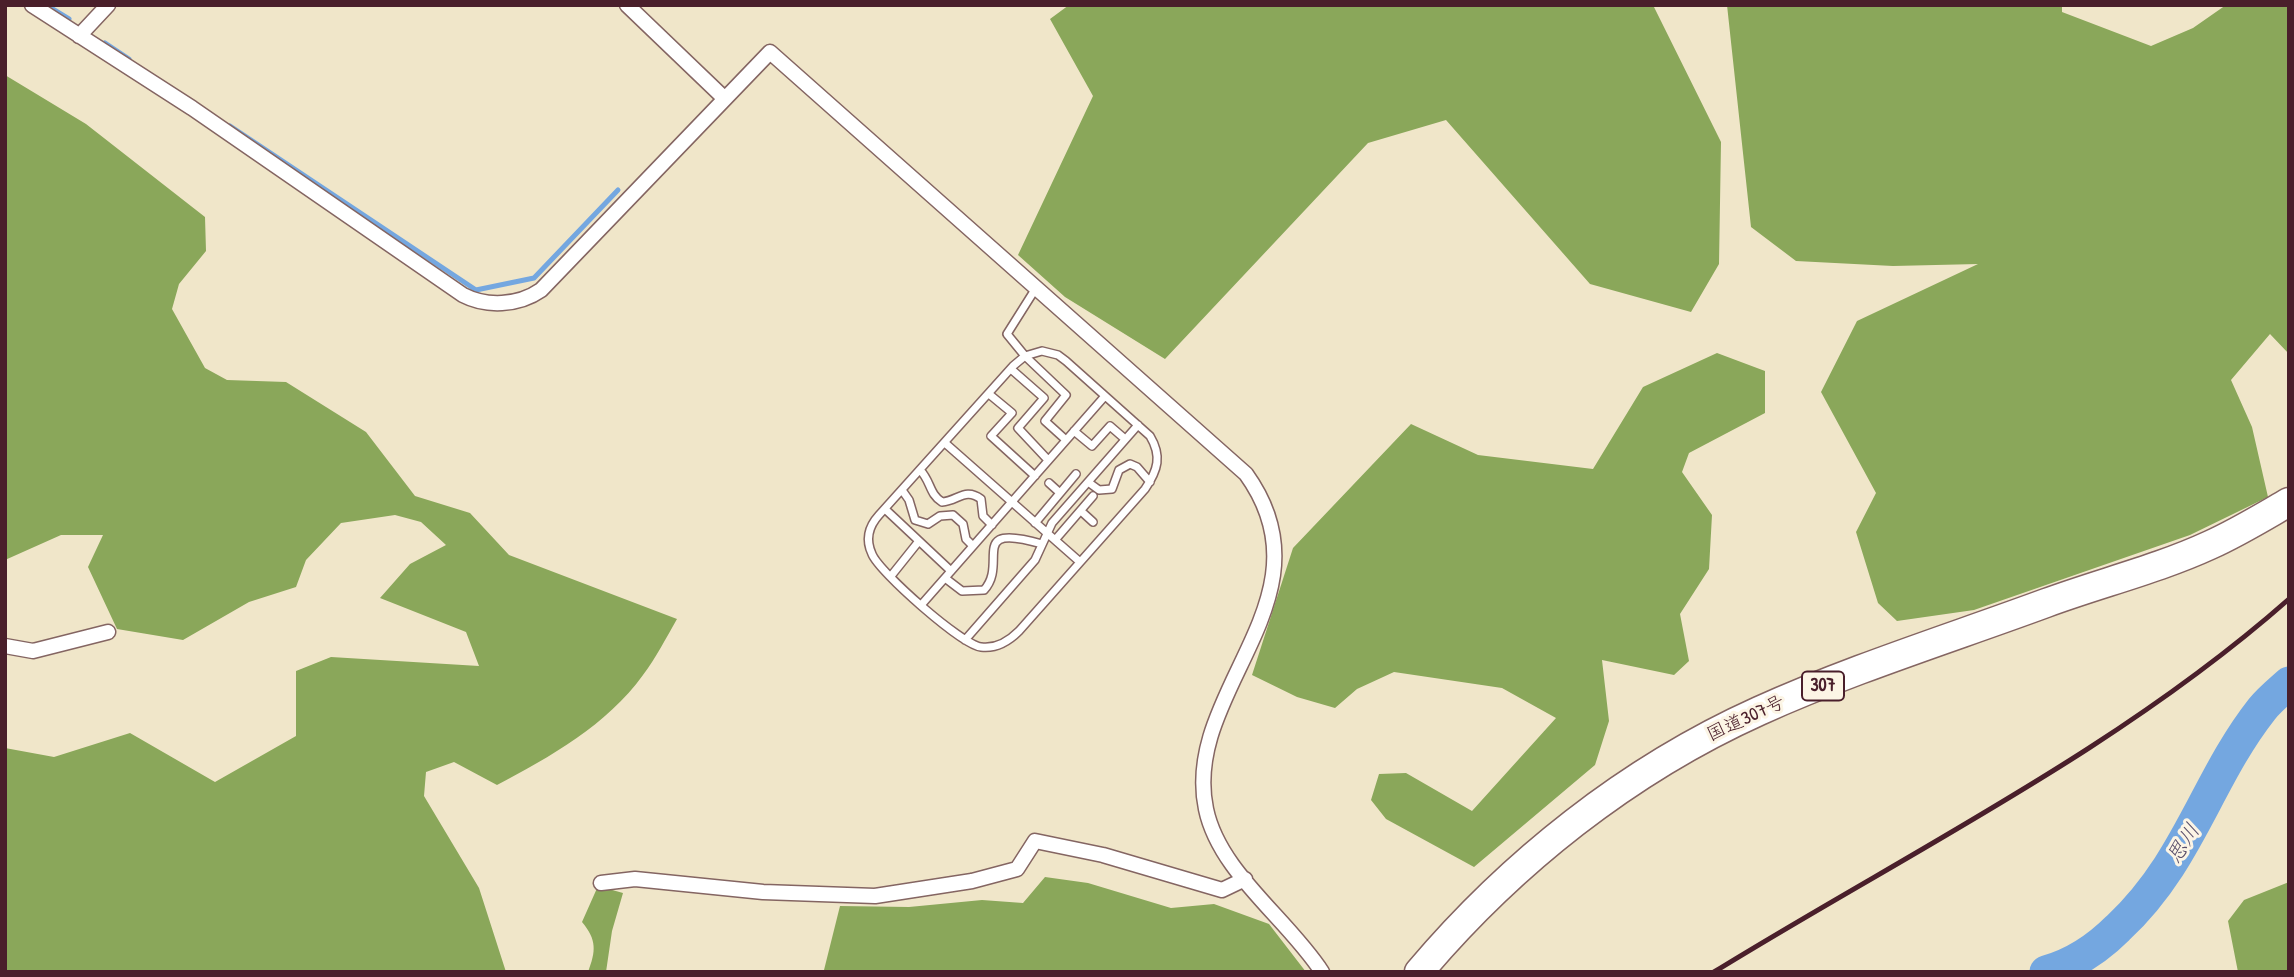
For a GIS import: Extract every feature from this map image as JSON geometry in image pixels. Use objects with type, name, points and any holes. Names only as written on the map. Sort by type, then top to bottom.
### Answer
[{"type":"highway","name":"国道307号","points":[[1419,972],[1452,932],[1533,856],[1601,802],[1677,754],[1772,706],[2041,605],[2209,546],[2288,503]]},
{"type":"street","points":[[32,5],[192,108],[463,295],[482,305],[530,298],[541,290],[770,52],[1246,474],[1262,496],[1270,516],[1276,560],[1271,585],[1214,729],[1201,785],[1211,831],[1224,854],[1303,944],[1322,972]]},
{"type":"street","points":[[79,36],[108,5]]},
{"type":"street","points":[[627,5],[724,98]]},
{"type":"street","points":[[5,646],[33,651],[108,632]]},
{"type":"street","points":[[601,883],[635,879],[763,892],[875,897],[972,881],[1017,869],[1035,841],[1103,855],[1222,890],[1245,879]]},
{"type":"lane","points":[[1036,287],[1007,334],[1025,356],[1066,395],[1045,421],[1066,440]]},
{"type":"lane","points":[[1042,351],[1058,355],[1150,436],[1158,451],[1157,467],[1150,482],[1013,637],[990,647],[975,646],[891,576],[873,557],[868,544],[872,523],[1011,369],[1025,356],[1042,351]]},
{"type":"lane","points":[[1011,369],[1044,398],[1018,428],[1048,460]]},
{"type":"lane","points":[[989,394],[1012,413],[991,436],[1035,476]]},
{"type":"lane","points":[[922,604],[1105,396]]},
{"type":"lane","points":[[965,640],[1028,569],[1046,532],[1138,425]]},
{"type":"lane","points":[[1074,431],[1092,446],[1110,426],[1125,439]]},
{"type":"lane","points":[[945,443],[1080,562]]},
{"type":"lane","points":[[1088,482],[1099,490],[1112,489],[1119,470],[1130,464],[1137,467],[1150,482]]},
{"type":"lane","points":[[920,470],[928,478],[931,491],[942,502],[964,494],[977,496],[983,507],[983,516],[992,525]]},
{"type":"lane","points":[[1035,523],[1076,474]]},
{"type":"lane","points":[[1049,483],[1060,493]]},
{"type":"lane","points":[[902,490],[909,500],[915,520],[928,524],[940,516],[953,515],[963,524],[966,539],[973,546]]},
{"type":"lane","points":[[1055,540],[1093,496]]},
{"type":"lane","points":[[885,509],[951,571]]},
{"type":"lane","points":[[1080,511],[1093,522]]},
{"type":"lane","points":[[945,578],[962,591],[984,590],[990,583],[994,570],[991,557],[994,546],[1003,539],[1017,536],[1042,544]]},
{"type":"lane","points":[[891,576],[919,541]]},
{"type":"green space","points":[[1069,5],[1653,5],[1721,142],[1719,264],[1691,312],[1590,284],[1446,120],[1368,143],[1165,359],[1065,297],[1018,255],[1093,96],[1050,19]]},
{"type":"green space","points":[[1727,5],[2062,5],[2062,12],[2151,46],[2193,28],[2226,5],[2289,5],[2289,354],[2270,334],[2231,380],[2252,427],[2268,497],[2190,535],[1974,610],[1897,621],[1878,603],[1856,532],[1876,493],[1821,392],[1857,321],[1978,264],[1893,266],[1796,261],[1751,227]]},
{"type":"green space","points":[[5,75],[86,124],[205,217],[206,251],[179,284],[172,309],[205,368],[227,380],[286,382],[366,432],[415,496],[470,513],[509,555],[677,619],[652,662],[629,693],[595,724],[557,751],[497,785],[454,762],[426,772],[424,796],[479,888],[506,972],[5,972],[5,748],[54,757],[130,733],[215,782],[296,736],[296,671],[331,657],[479,666],[466,632],[380,598],[410,564],[446,545],[421,522],[395,515],[341,523],[306,560],[296,587],[249,602],[183,640],[117,629],[88,567],[103,535],[61,535],[5,560]]},
{"type":"green space","points":[[1717,353],[1765,371],[1765,413],[1689,453],[1682,472],[1712,515],[1709,569],[1680,614],[1689,661],[1674,675],[1602,660],[1609,721],[1595,765],[1474,867],[1386,819],[1371,800],[1379,774],[1406,773],[1472,811],[1556,718],[1502,688],[1394,672],[1357,689],[1335,708],[1297,697],[1252,675],[1293,548],[1411,424],[1478,455],[1593,469],[1643,387]]},
{"type":"green space","points":[[1045,877],[1088,883],[1171,908],[1214,904],[1269,924],[1306,972],[819,972],[824,970],[840,906],[909,907],[982,900],[1023,903]]},
{"type":"green space","points":[[2289,882],[2289,972],[2238,972],[2228,921],[2244,900]]},
{"type":"green space","points":[[598,886],[623,893],[612,931],[606,972],[588,972],[594,946],[582,922]]},
{"type":"waterway","points":[[46,5],[69,19]]},
{"type":"waterway","points":[[105,43],[129,59]]},
{"type":"waterway","points":[[230,126],[476,290],[534,278],[618,190]]},
{"type":"waterway","name":"思川","points":[[2046,972],[2067,965],[2094,949],[2142,903],[2180,848],[2243,736],[2265,706],[2289,683]]},
{"type":"railway","points":[[1714,972],[2010,798],[2083,752],[2223,654],[2289,599]]}]
